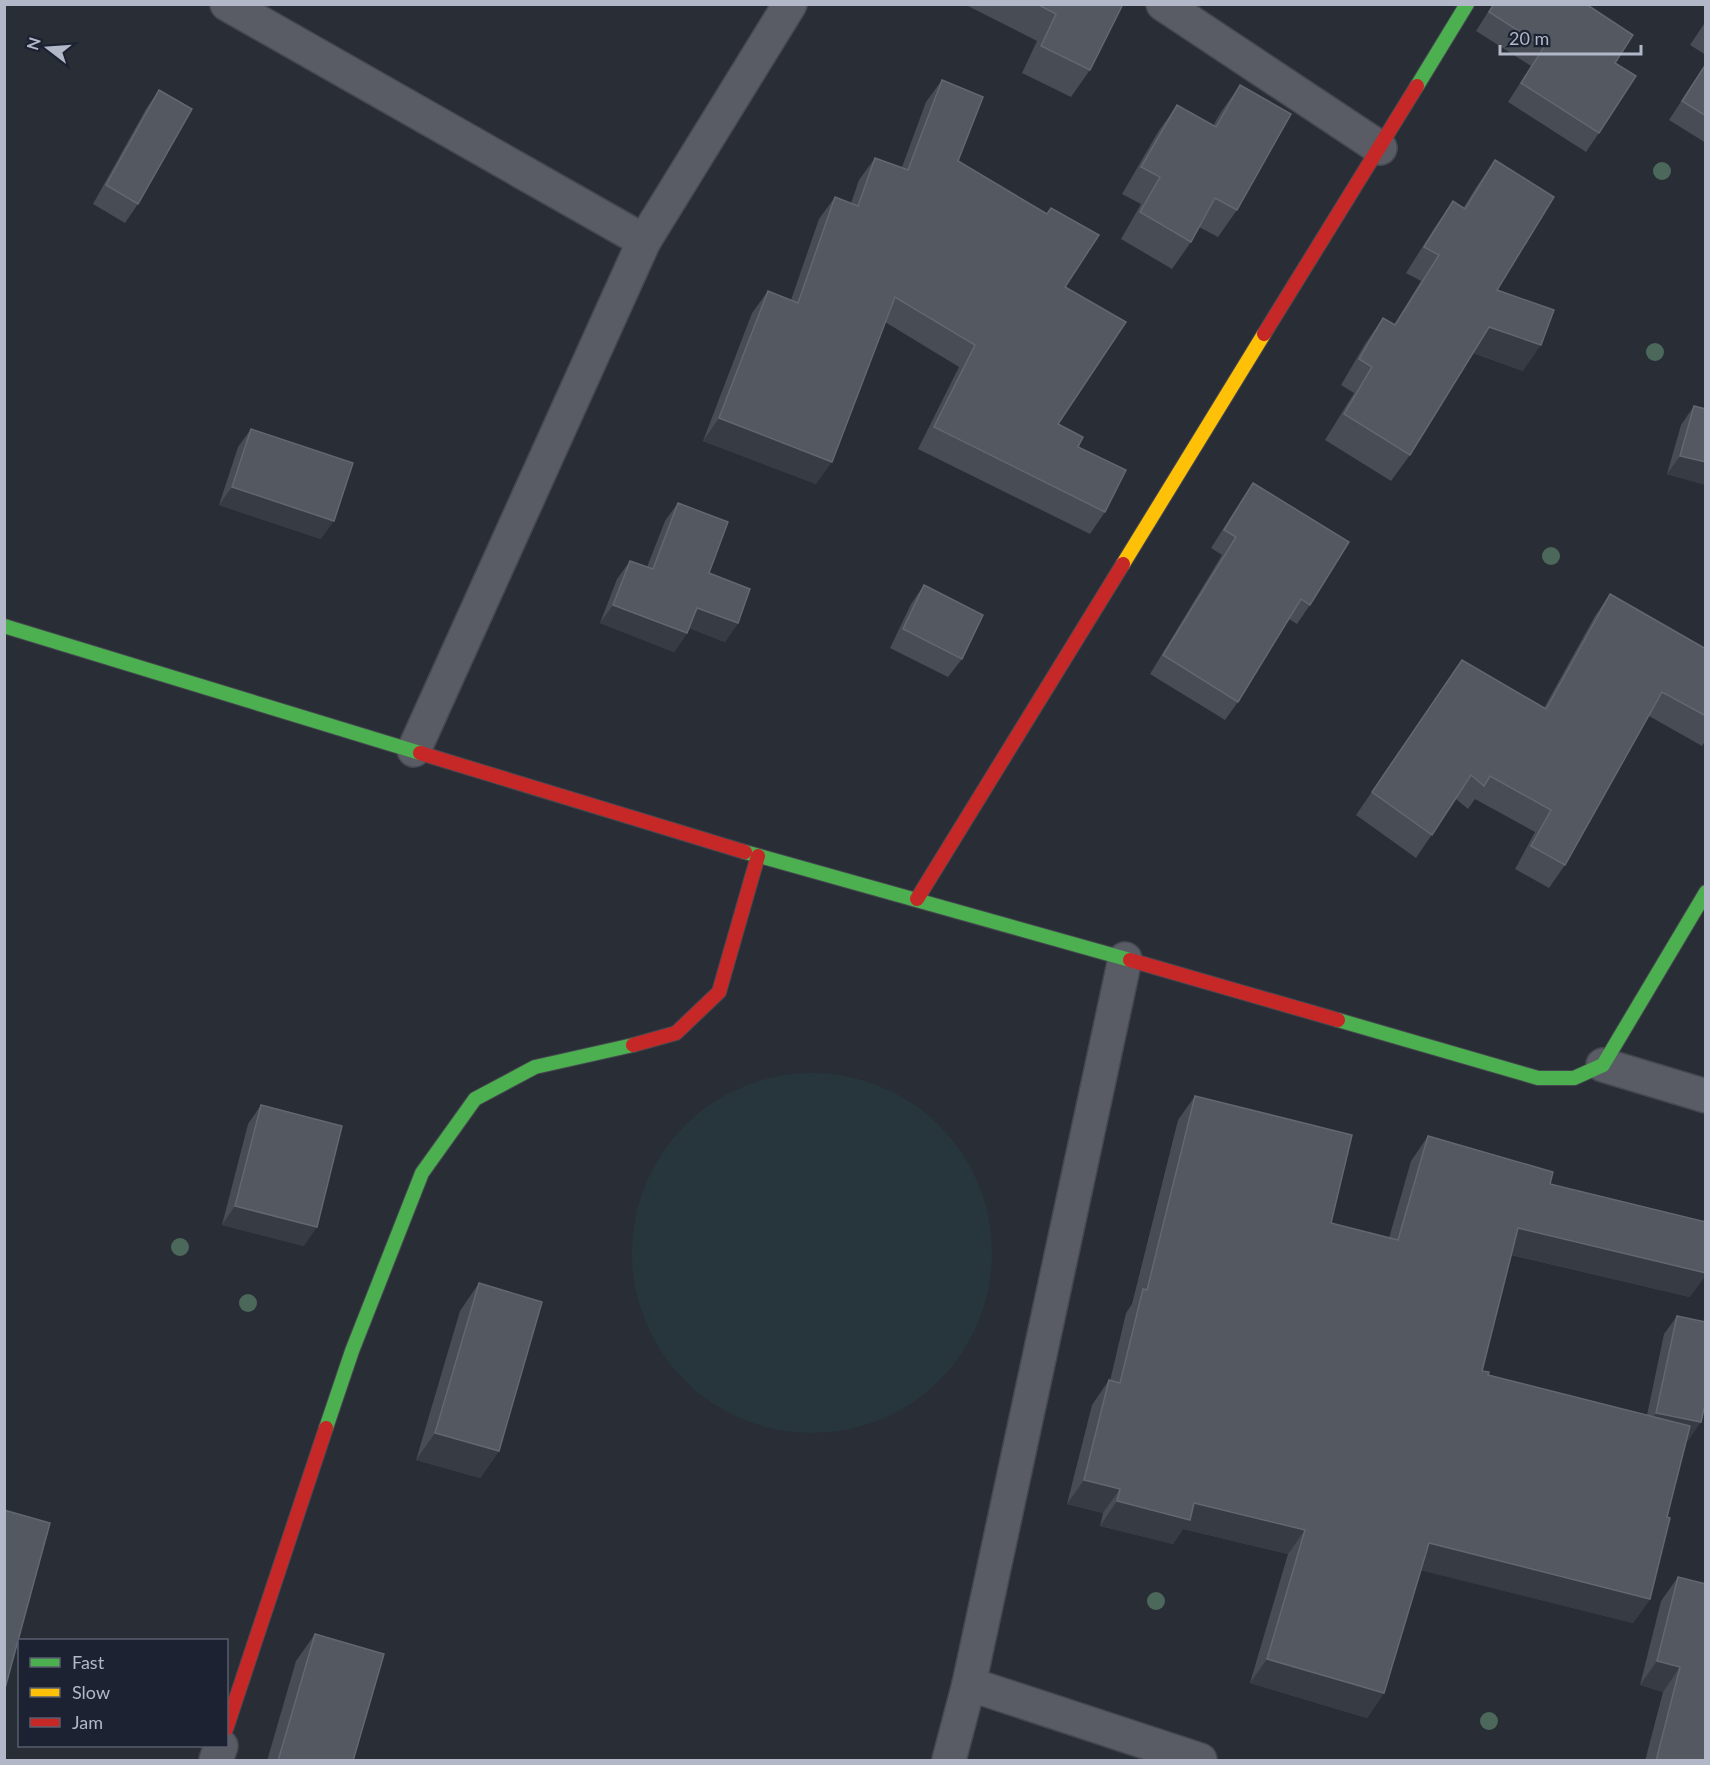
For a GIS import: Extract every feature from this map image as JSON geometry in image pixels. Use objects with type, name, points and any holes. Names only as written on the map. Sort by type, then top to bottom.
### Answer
[{"type":"street","points":[[227,4],[644,241]]},
{"type":"street","points":[[414,750],[644,241],[790,4]]},
{"type":"street","points":[[1163,4],[1380,148]]},
{"type":"street","points":[[917,899],[1467,4]]},
{"type":"street","points":[[4,626],[758,856],[917,899],[1538,1078],[1574,1078],[1603,1065],[1706,892]]},
{"type":"street","points":[[228,1723],[352,1351],[422,1173],[475,1100],[535,1067],[607,1052],[676,1033],[719,992],[758,856]]},
{"type":"street","points":[[949,1761],[969,1684],[1125,959]]},
{"type":"street","points":[[1603,1065],[1706,1096]]},
{"type":"street","points":[[969,1684],[1200,1761]]},
{"type":"shaded area","points":[[812,1073],[847,1076],[881,1086],[912,1103],[939,1126],[962,1153],[979,1184],[989,1218],[992,1253],[989,1288],[979,1322],[962,1353],[939,1380],[912,1403],[881,1420],[847,1430],[812,1433],[777,1430],[743,1420],[712,1403],[685,1380],[662,1353],[645,1322],[635,1288],[632,1253],[635,1218],[645,1184],[662,1153],[685,1126],[712,1103],[743,1086],[777,1076]]},
{"type":"building","points":[[1037,4],[1123,4],[1090,70],[1041,46],[1056,14]]},
{"type":"building","points":[[1494,4],[1586,4],[1633,35],[1615,63],[1636,76],[1599,133],[1521,83],[1544,47],[1489,12]]},
{"type":"building","points":[[1706,64],[1706,116],[1682,101]]},
{"type":"building","points":[[942,80],[983,97],[958,161],[1047,214],[1051,208],[1099,235],[1065,287],[1126,322],[1058,424],[1083,437],[1078,447],[1126,470],[1105,512],[934,427],[975,345],[895,297],[832,462],[719,418],[768,291],[798,303],[835,197],[858,206],[875,158],[908,170]]},
{"type":"building","points":[[1240,85],[1291,114],[1237,210],[1215,198],[1191,242],[1140,212],[1160,177],[1141,167],[1177,105],[1216,127]]},
{"type":"building","points":[[159,90],[192,109],[138,204],[106,185]]},
{"type":"building","points":[[1495,160],[1554,197],[1497,290],[1554,310],[1541,345],[1489,327],[1410,455],[1344,414],[1372,367],[1359,359],[1383,318],[1395,325],[1439,255],[1424,247],[1453,201],[1465,209]]},
{"type":"building","points":[[1694,406],[1706,409],[1706,462],[1680,456]]},
{"type":"building","points":[[251,429],[353,463],[334,521],[232,487]]},
{"type":"building","points":[[1253,483],[1349,542],[1310,605],[1301,599],[1238,702],[1163,655],[1236,537],[1224,530]]},
{"type":"building","points":[[678,503],[728,522],[709,573],[750,589],[738,623],[697,608],[687,633],[613,605],[630,561],[653,569]]},
{"type":"building","points":[[924,585],[983,615],[962,659],[903,629]]},
{"type":"building","points":[[1610,594],[1706,649],[1706,716],[1662,692],[1565,865],[1531,846],[1551,810],[1490,776],[1484,786],[1471,775],[1432,835],[1372,792],[1462,660],[1546,709]]},
{"type":"building","points":[[1195,1096],[1352,1135],[1331,1223],[1398,1240],[1428,1136],[1553,1172],[1550,1184],[1706,1222],[1706,1273],[1518,1228],[1482,1371],[1489,1372],[1488,1375],[1690,1426],[1667,1517],[1670,1518],[1650,1599],[1429,1543],[1384,1693],[1267,1659],[1305,1530],[1194,1503],[1190,1520],[1117,1501],[1120,1489],[1084,1480],[1109,1380],[1120,1383],[1143,1289],[1147,1290]]},
{"type":"building","points":[[261,1105],[342,1126],[317,1227],[235,1206]]},
{"type":"building","points":[[479,1283],[542,1302],[499,1451],[435,1433]]},
{"type":"building","points":[[1677,1316],[1706,1322],[1706,1400],[1701,1422],[1656,1413]]},
{"type":"building","points":[[4,1510],[50,1523],[4,1692]]},
{"type":"building","points":[[1678,1577],[1706,1584],[1706,1761],[1656,1761],[1680,1667],[1657,1661]]},
{"type":"building","points":[[315,1634],[384,1654],[353,1761],[278,1761]]},
{"type":"traffic: fast","points":[[1417,86],[1467,4]]},
{"type":"traffic: fast","points":[[4,626],[420,753]]},
{"type":"traffic: fast","points":[[745,852],[1130,960]]},
{"type":"traffic: fast","points":[[1338,1020],[1538,1078],[1574,1078],[1603,1065],[1706,892]]},
{"type":"traffic: fast","points":[[326,1428],[352,1351],[422,1173],[475,1099],[535,1067],[633,1045]]},
{"type":"traffic: slow","points":[[1123,564],[1264,334]]},
{"type":"traffic: jam","points":[[1264,334],[1417,86]]},
{"type":"traffic: jam","points":[[917,899],[1123,564]]},
{"type":"traffic: jam","points":[[420,753],[745,852]]},
{"type":"traffic: jam","points":[[633,1045],[676,1033],[719,992],[758,856]]},
{"type":"traffic: jam","points":[[1130,960],[1338,1020]]},
{"type":"traffic: jam","points":[[228,1723],[326,1428]]}]
